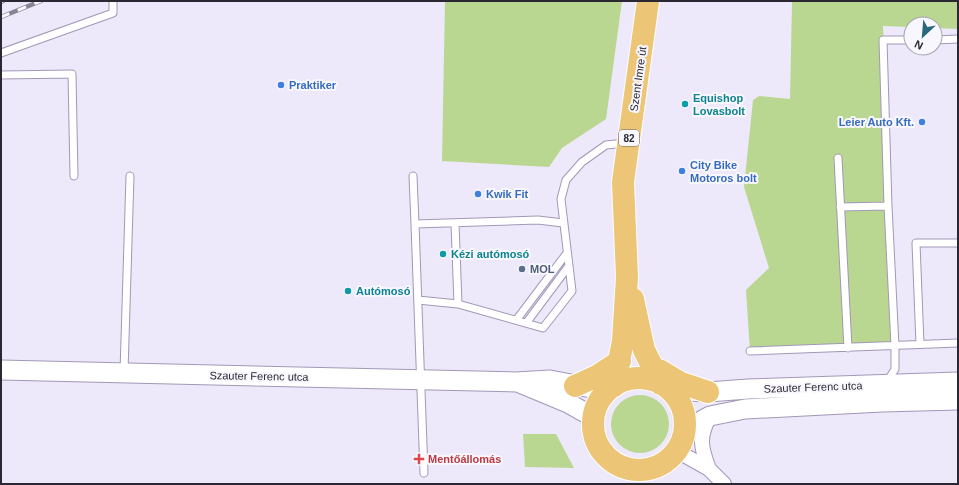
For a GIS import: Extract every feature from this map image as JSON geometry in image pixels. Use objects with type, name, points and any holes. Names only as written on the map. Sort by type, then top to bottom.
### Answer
[{"type":"main road","name":"Szent Imre út","points":[[610,388],[620,361],[627,277],[623,182],[648,1]]},
{"type":"main road","name":"Szent Imre út","points":[[627,277],[644,350],[665,387]]},
{"type":"main road","points":[[644,350],[660,372],[681,383],[708,392]]},
{"type":"main road","points":[[575,386],[597,376],[620,361]]},
{"type":"main road","points":[[610,388],[630,379],[640,378],[665,387]]},
{"type":"main road","name":"82","points":[[610,388],[598,402],[593,417],[592,429],[596,442],[604,455],[625,476],[645,470],[657,475],[677,451],[685,430],[684,415],[679,402],[665,387]]},
{"type":"street","name":"Szauter Ferenc utca","points":[[1,370],[516,382],[550,380],[575,386],[610,388]]},
{"type":"street","name":"Szauter Ferenc utca","points":[[516,382],[568,403],[593,417]]},
{"type":"street","name":"Szauter Ferenc utca","points":[[665,387],[708,392],[748,389],[958,382]]},
{"type":"street","name":"Szauter Ferenc utca","points":[[685,430],[710,416],[746,409],[882,402],[958,400]]},
{"type":"street","points":[[709,469],[703,453],[701,436],[710,416]]},
{"type":"street","points":[[677,451],[709,469],[724,484]]},
{"type":"lane","points":[[1,53],[113,14],[113,1]]},
{"type":"lane","points":[[943,40],[958,39]]},
{"type":"lane","points":[[903,40],[883,40],[888,206],[896,369],[899,376],[908,383]]},
{"type":"lane","points":[[1,75],[72,74],[74,176]]},
{"type":"lane","points":[[418,300],[458,304],[517,319],[543,328],[572,291],[561,199],[566,180],[582,162],[606,145],[628,143]]},
{"type":"lane","points":[[838,158],[848,348]]},
{"type":"lane","points":[[124,372],[130,176]]},
{"type":"lane","points":[[413,176],[424,473]]},
{"type":"lane","points":[[840,207],[888,206]]},
{"type":"lane","points":[[415,224],[538,220],[563,223]]},
{"type":"lane","points":[[455,223],[458,304]]},
{"type":"lane","points":[[920,344],[916,243],[958,243]]},
{"type":"lane","points":[[517,319],[567,252]]},
{"type":"lane","points":[[527,322],[568,267]]},
{"type":"lane","points":[[750,351],[958,343]]},
{"type":"lane","points":[[881,384],[888,382],[896,369]]},
{"type":"green space","points":[[445,1],[622,1],[606,119],[562,148],[549,167],[442,161]]},
{"type":"green space","points":[[792,1],[958,1],[958,29],[943,28],[943,16],[903,16],[903,27],[883,26],[888,206],[895,346],[750,351],[746,290],[769,268],[744,187],[753,100],[759,96],[790,99]]},
{"type":"green space","points":[[640,395],[651,397],[664,408],[667,413],[669,424],[667,435],[656,448],[651,451],[640,453],[629,451],[616,440],[613,435],[611,424],[613,413],[624,400],[629,397]]},
{"type":"green space","points":[[523,434],[556,434],[574,468],[525,467]]},
{"type":"railway","points":[[1,17],[41,1]]},
{"type":"place","name":"Praktiker","points":[[281,85]]},
{"type":"place","name":"Equishop Lovasbolt","points":[[685,104]]},
{"type":"place","name":"Leier Auto Kft.","points":[[922,122]]},
{"type":"place","name":"City Bike Motoros bolt","points":[[682,171]]},
{"type":"place","name":"Kwik Fit","points":[[478,194]]},
{"type":"place","name":"Kézi autómosó","points":[[443,254]]},
{"type":"place","name":"MOL","points":[[522,269]]},
{"type":"place","name":"Autómosó","points":[[348,291]]},
{"type":"place","name":"Mentőállomás","points":[[419,459]]}]
